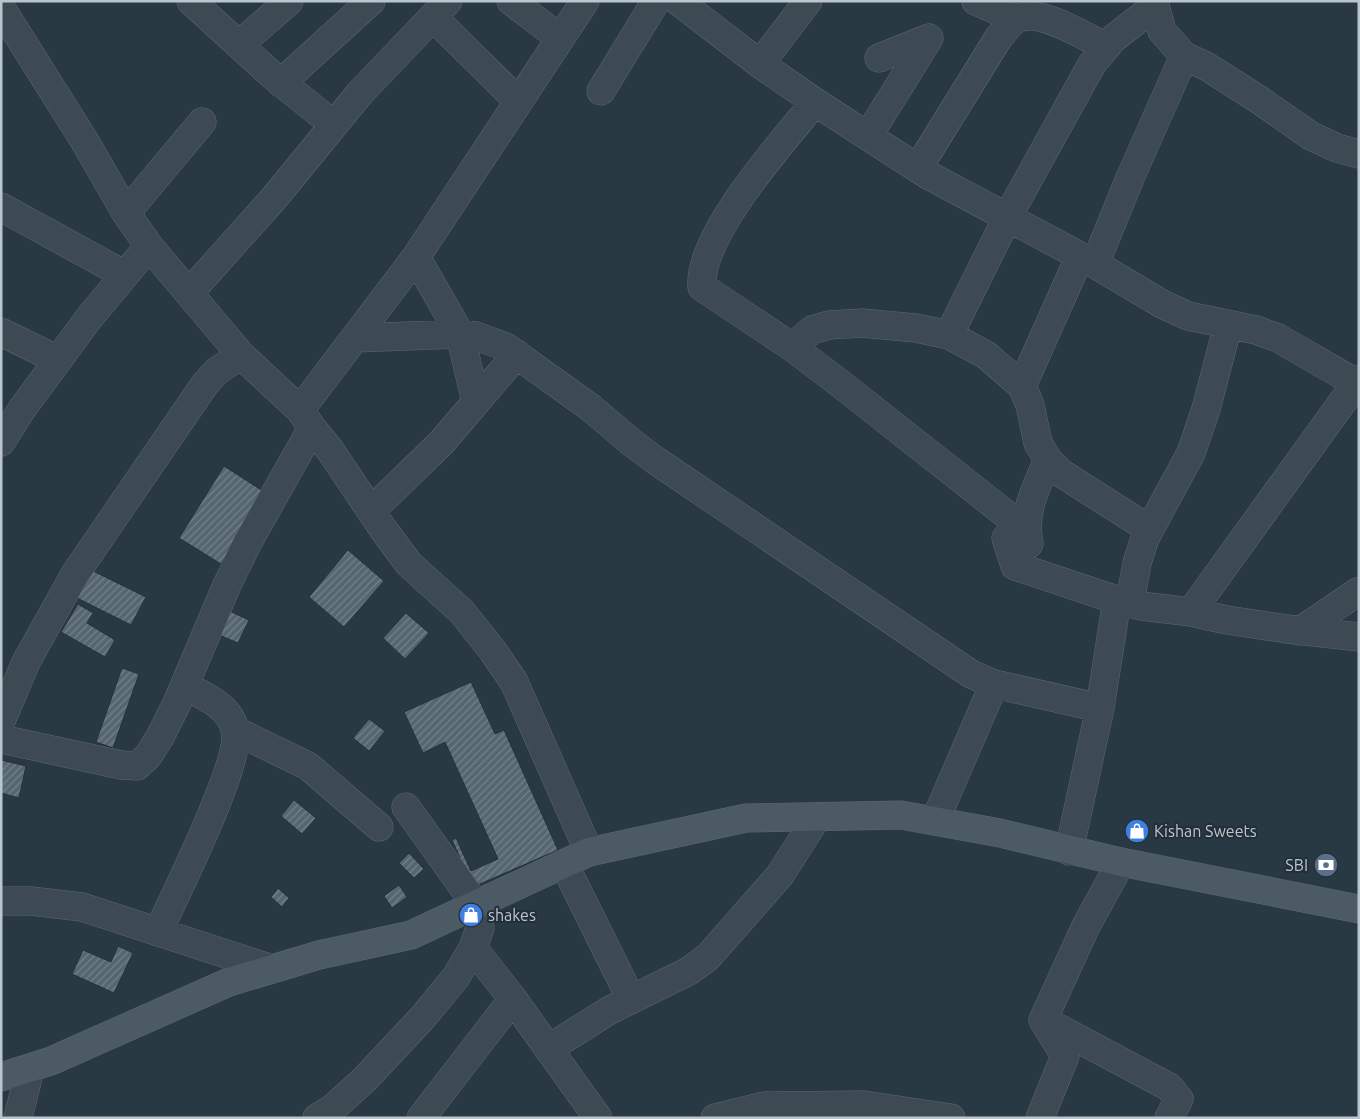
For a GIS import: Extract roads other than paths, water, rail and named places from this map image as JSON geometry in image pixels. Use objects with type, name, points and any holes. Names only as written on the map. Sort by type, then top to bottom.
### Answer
[{"type":"street","points":[[190,1],[281,83],[334,125]]},
{"type":"street","points":[[512,1],[560,38]]},
{"type":"street","points":[[1,739],[121,765],[137,766],[148,756],[185,686],[227,585],[306,419],[355,338],[416,257],[585,1]]},
{"type":"street","points":[[601,91],[656,1]]},
{"type":"street","points":[[678,1],[760,64],[815,102],[918,168],[1007,218],[1087,260],[1162,304],[1188,316],[1256,330],[1278,338],[1358,381],[1191,612]]},
{"type":"street","points":[[760,64],[808,1]]},
{"type":"street","points":[[976,1],[1016,19]]},
{"type":"street","points":[[239,45],[279,4]]},
{"type":"street","points":[[949,335],[1007,218],[1092,64],[1114,38],[1155,4],[1162,31],[1184,56],[1206,66],[1311,136],[1337,148],[1359,154]]},
{"type":"street","points":[[281,83],[360,5]]},
{"type":"street","points":[[1,8],[84,140],[126,213],[149,246],[241,354],[306,419],[330,450],[371,512],[409,564],[462,612],[493,651],[514,682],[589,852]]},
{"type":"street","points":[[189,293],[275,198],[360,94],[441,9],[518,101]]},
{"type":"street","points":[[918,168],[998,37],[1016,19],[1030,15],[1049,19],[1106,47]]},
{"type":"street","points":[[868,136],[929,38],[878,58]]},
{"type":"street","points":[[1022,386],[1130,178],[1184,56]]},
{"type":"street","points":[[815,102],[727,216],[714,241],[701,276],[702,287],[792,347],[842,385],[1016,534],[1031,560],[1036,574],[1141,606],[1191,612],[1227,620],[1300,631],[1359,637]]},
{"type":"street","points":[[126,213],[202,122]]},
{"type":"street","points":[[1,207],[125,275]]},
{"type":"street","points":[[1,442],[22,409],[89,318],[149,246]]},
{"type":"street","points":[[416,257],[460,334],[476,402]]},
{"type":"street","points":[[792,347],[812,330],[829,325],[862,323],[916,328],[949,335],[986,355],[1022,386],[1030,405],[1038,442],[1048,460],[1061,473],[1149,529]]},
{"type":"street","points":[[1069,851],[1124,601],[1149,529],[1191,453],[1206,409],[1228,325]]},
{"type":"street","points":[[1,332],[58,360]]},
{"type":"street","points":[[355,338],[460,334],[476,336],[506,347],[591,408],[655,460],[971,674],[994,684],[1100,708]]},
{"type":"street","points":[[1,721],[26,662],[75,574],[205,384],[217,371],[241,354]]},
{"type":"street","points":[[371,512],[442,442],[517,354]]},
{"type":"street","points":[[1016,534],[1048,460]]},
{"type":"street","points":[[1300,631],[1359,591]]},
{"type":"street","points":[[935,821],[994,684]]},
{"type":"street","points":[[158,932],[213,812],[235,752],[236,731],[226,713],[212,700],[185,686]]},
{"type":"street","points":[[236,731],[308,766],[380,827]]},
{"type":"street","points":[[317,1118],[332,1109],[365,1079],[423,1017],[456,977],[473,948],[480,928],[476,905],[406,807]]},
{"type":"street","points":[[1,1077],[51,1061],[229,982],[319,956],[411,935],[589,852],[746,818],[901,815],[1000,833],[1069,851],[1359,909]]},
{"type":"street","points":[[548,1049],[610,1010],[689,970],[708,957],[780,875],[817,816]]},
{"type":"street","points":[[1043,1020],[1086,926],[1121,862]]},
{"type":"street","points":[[564,864],[631,999]]},
{"type":"street","points":[[1,901],[31,901],[82,907],[272,969]]},
{"type":"street","points":[[473,948],[513,999],[598,1118]]},
{"type":"street","points":[[421,1118],[513,999]]},
{"type":"street","points":[[1040,1118],[1065,1056],[1043,1020]]},
{"type":"street","points":[[1043,1020],[1169,1087],[1179,1098],[1169,1118]]},
{"type":"street","points":[[18,1118],[30,1069]]},
{"type":"street","points":[[715,1118],[764,1106],[864,1105],[951,1118]]},
{"type":"place","name":"Kishan Sweets","points":[[1137,831]]},
{"type":"place","name":"SBI","points":[[1326,865]]},
{"type":"place","name":"shakes","points":[[471,915]]}]
